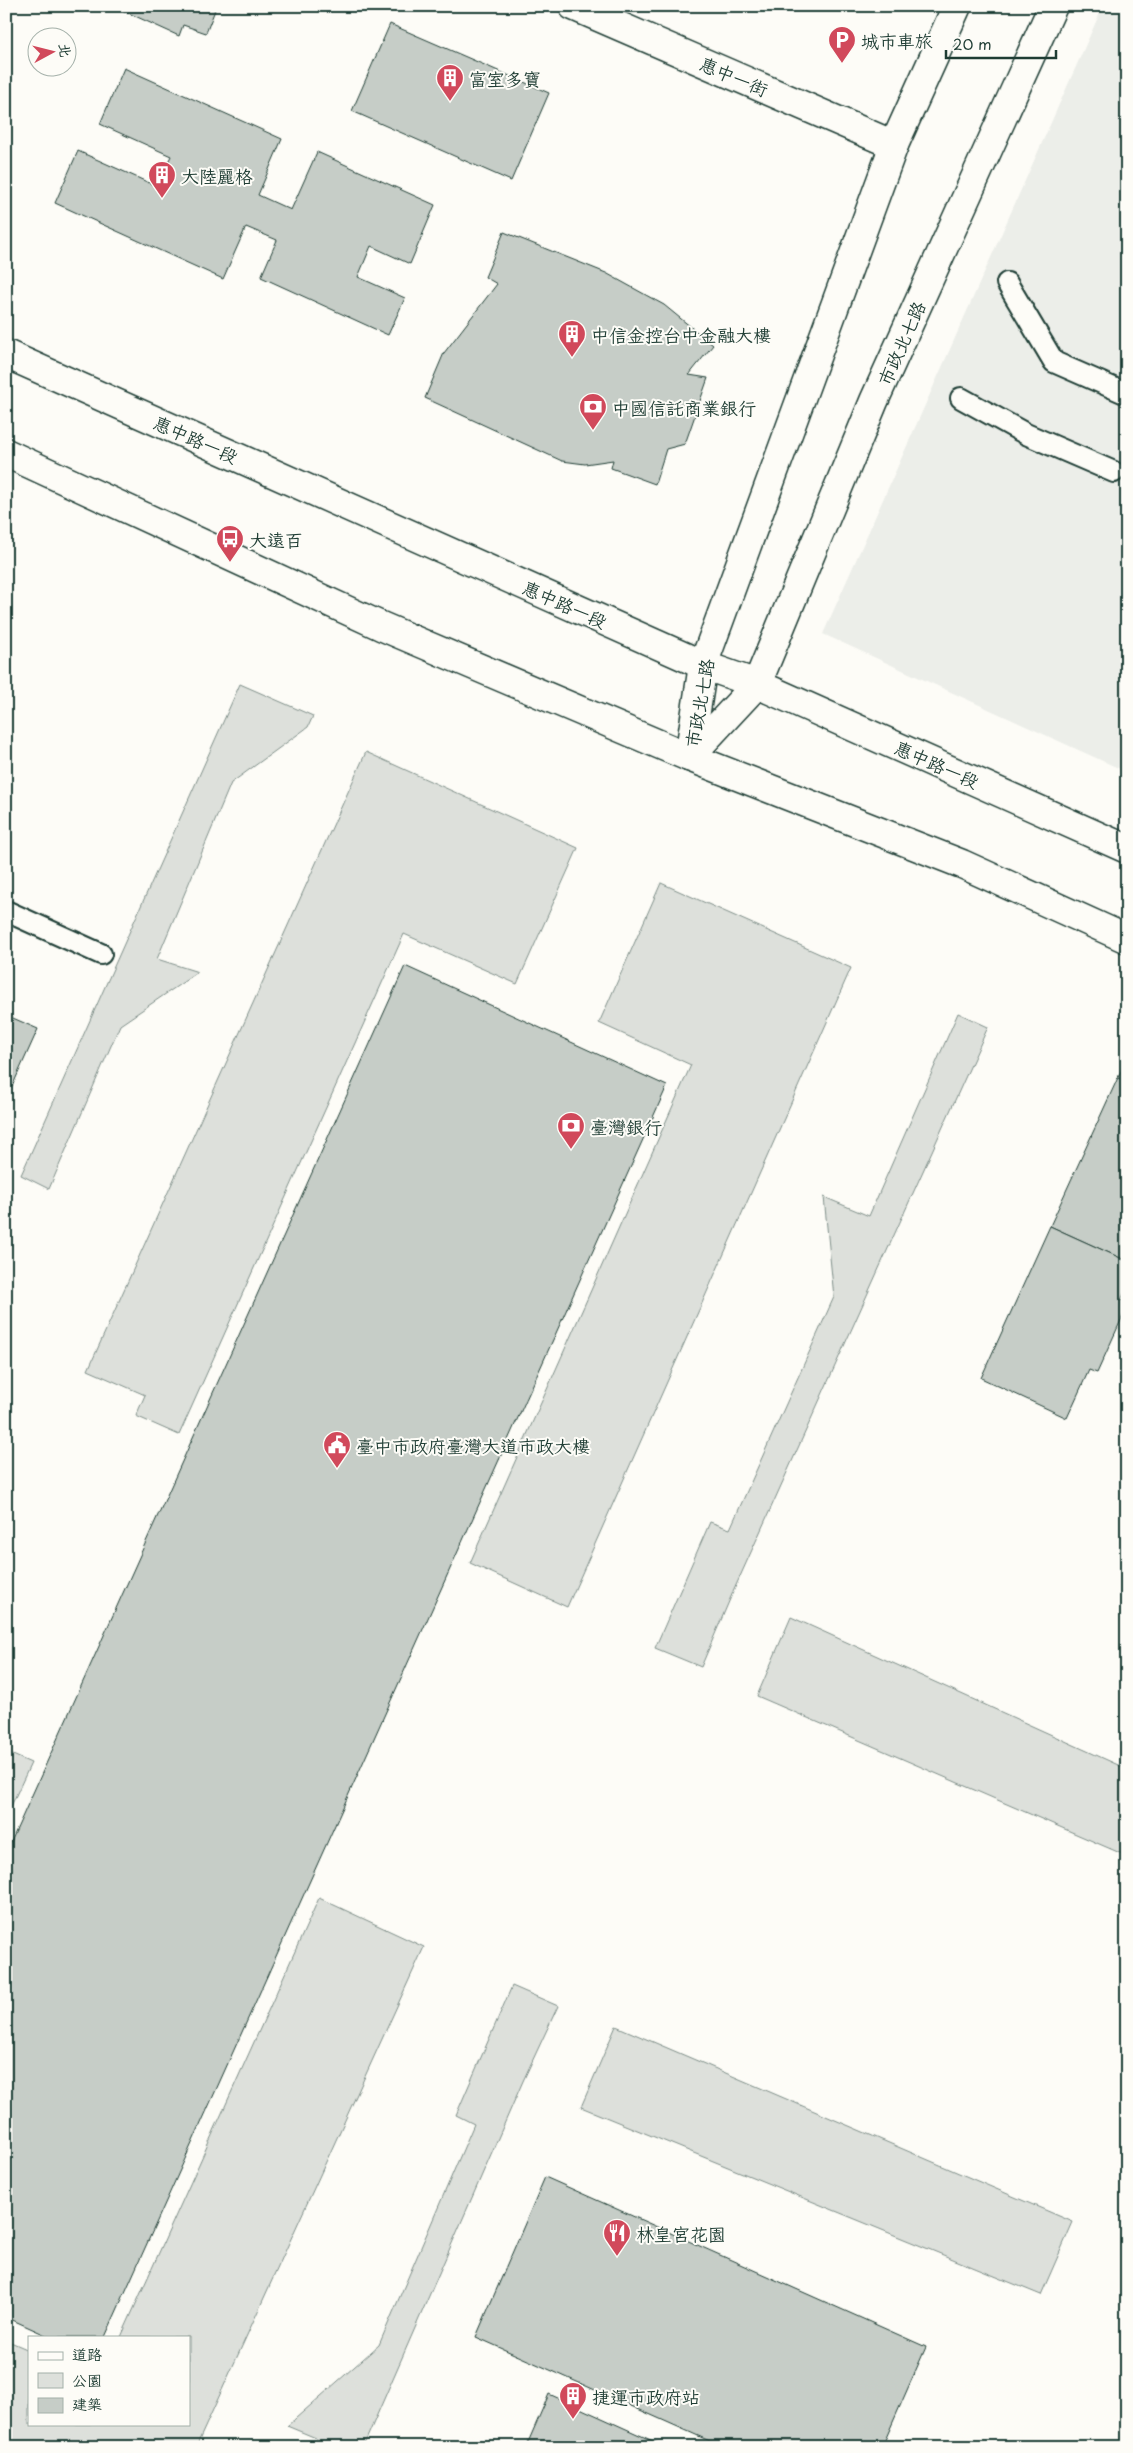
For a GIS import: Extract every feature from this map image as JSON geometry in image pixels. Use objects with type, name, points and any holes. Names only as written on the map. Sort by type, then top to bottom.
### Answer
[{"type":"street","name":"惠中一街","points":[[573,6],[894,145]]},
{"type":"street","name":"市政北七路","points":[[689,757],[703,665],[894,145],[957,6]]},
{"type":"street","name":"市政北七路","points":[[689,757],[757,684],[878,392],[1053,6]]},
{"type":"street","name":"惠中路一段","points":[[6,354],[703,665],[757,684],[1127,849]]},
{"type":"street","points":[[6,453],[381,626],[689,757],[962,864],[1127,939]]},
{"type":"lane","points":[[1007,283],[1054,362],[1127,394]]},
{"type":"lane","points":[[962,398],[1026,434],[1114,472]]},
{"type":"lane","points":[[6,911],[101,954]]},
{"type":"shaded area","points":[[1103,6],[1127,6],[1127,772],[823,634]]},
{"type":"green space","points":[[240,684],[313,716],[308,727],[231,783],[157,959],[198,972],[120,1025],[49,1189],[21,1175]]},
{"type":"green space","points":[[366,752],[578,848],[517,984],[404,934],[179,1435],[136,1416],[145,1395],[88,1370]]},
{"type":"green space","points":[[661,883],[851,968],[567,1607],[470,1563],[691,1065],[599,1023]]},
{"type":"green space","points":[[958,1013],[988,1027],[701,1667],[655,1648],[710,1522],[730,1529],[834,1297],[824,1197],[869,1216]]},
{"type":"green space","points":[[791,1617],[1127,1769],[1127,1856],[757,1696]]},
{"type":"green space","points":[[6,1752],[31,1763],[6,1817]]},
{"type":"green space","points":[[319,1898],[424,1947],[196,2447],[6,2447],[6,2340],[28,2350],[28,2426],[190,2426],[190,2336],[121,2336]]},
{"type":"green space","points":[[512,1986],[558,2006],[523,2081],[363,2447],[313,2447],[316,2438],[287,2426],[379,2345],[474,2124],[456,2115]]},
{"type":"green space","points":[[616,2026],[1073,2222],[1041,2295],[581,2107]]},
{"type":"building","points":[[113,6],[208,6],[215,10],[206,33],[183,25],[179,36]]},
{"type":"building","name":"富室多寶","points":[[390,24],[549,93],[511,181],[352,111]]},
{"type":"building","name":"大陸麗格","points":[[124,68],[282,139],[258,195],[291,210],[317,152],[435,205],[410,264],[371,246],[358,277],[405,298],[388,335],[261,277],[277,240],[246,227],[223,279],[55,203],[78,151],[156,186],[171,156],[100,124]]},
{"type":"building","name":"中信金控台中金融大樓","points":[[504,232],[606,273],[664,305],[713,345],[689,375],[708,378],[685,444],[666,449],[655,484],[611,468],[613,460],[585,464],[562,461],[425,398],[444,353],[497,284],[485,277]]},
{"type":"building","name":"臺中市政府臺灣大道市政大樓","points":[[405,966],[667,1086],[105,2336],[48,2336],[6,2317],[6,1853]]},
{"type":"building","points":[[6,1015],[38,1029],[6,1100]]},
{"type":"building","points":[[1127,1058],[1127,1261],[1050,1226]]},
{"type":"building","points":[[1050,1226],[1127,1261],[1127,1288],[1121,1300],[1127,1302],[1127,1307],[1097,1373],[1089,1370],[1067,1418],[981,1378]]},
{"type":"building","name":"林皇宮花園","points":[[545,2177],[926,2347],[882,2447],[723,2447],[476,2337]]},
{"type":"building","name":"捷運市政府站","points":[[549,2394],[666,2447],[526,2447]]},
{"type":"place","name":"城市車旅","points":[[842,64]]},
{"type":"place","name":"富室多寶","points":[[450,102]]},
{"type":"place","name":"大陸麗格","points":[[162,199]]},
{"type":"place","name":"中信金控台中金融大樓","points":[[572,358]]},
{"type":"place","name":"中國信託商業銀行","points":[[593,431]]},
{"type":"place","name":"大遠百","points":[[230,563]]},
{"type":"place","name":"臺灣銀行","points":[[571,1150]]},
{"type":"place","name":"臺中市政府臺灣大道市政大樓","points":[[337,1469]]},
{"type":"place","name":"林皇宮花園","points":[[617,2257]]},
{"type":"place","name":"捷運市政府站","points":[[573,2420]]}]
